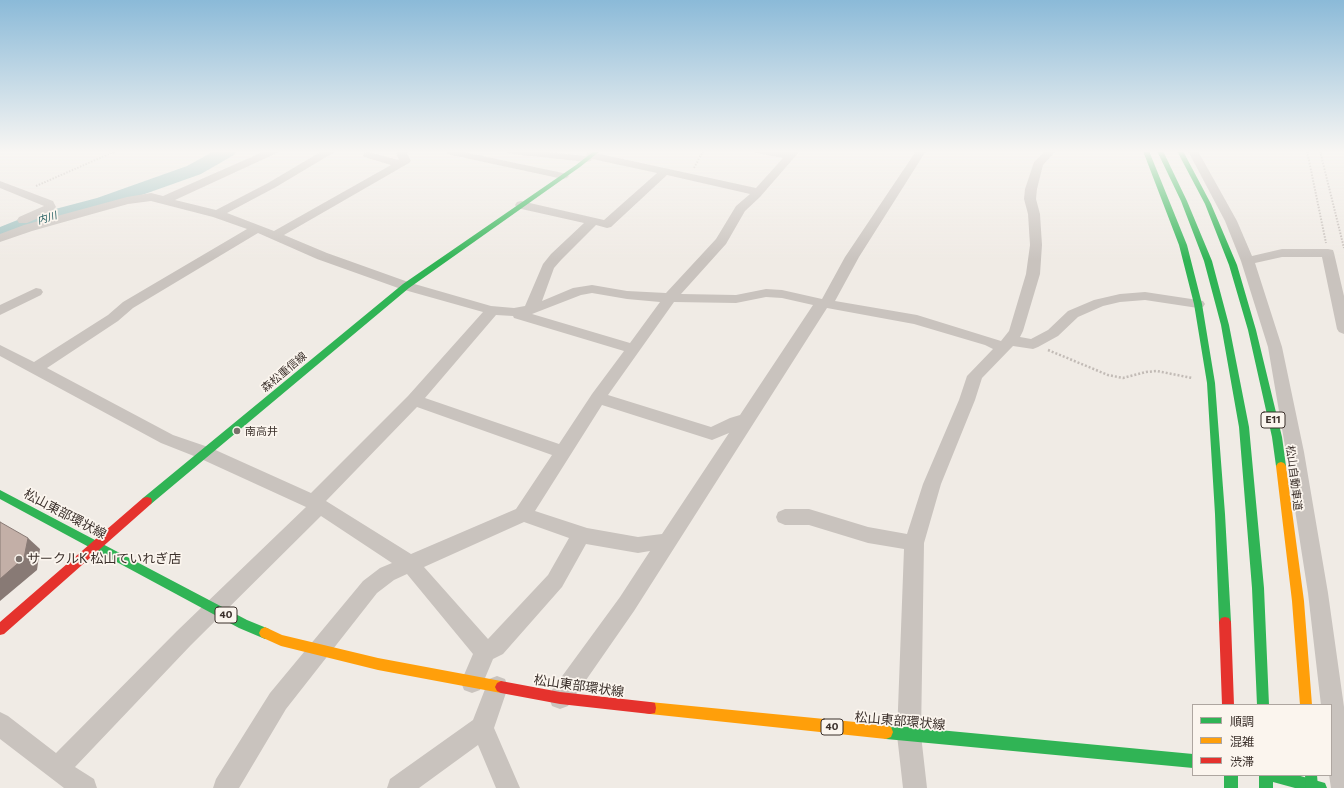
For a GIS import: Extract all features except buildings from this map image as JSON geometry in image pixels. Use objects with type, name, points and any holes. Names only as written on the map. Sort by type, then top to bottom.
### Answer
[{"type":"main road","name":"森松重信線","points":[[0,630],[96,545],[406,286],[546,188]]},
{"type":"main road","points":[[1161,188],[1184,245],[1198,304],[1211,383],[1220,514],[1228,704]]},
{"type":"main road","points":[[1178,188],[1208,261],[1225,325],[1244,426],[1258,588],[1263,704]]},
{"type":"main road","name":"松山自動車道","points":[[1200,188],[1208,204],[1233,265],[1252,330],[1277,437],[1298,601],[1306,704]]},
{"type":"main road","name":"松山東部環状線","points":[[0,494],[243,624],[281,640],[378,664],[560,698],[908,735],[1192,761]]},
{"type":"main road","points":[[1230,776],[1230,788]]},
{"type":"main road","points":[[1266,776],[1266,788]]},
{"type":"main road","points":[[1276,776],[1320,788]]},
{"type":"main road","points":[[1311,776],[1312,788]]},
{"type":"street","points":[[0,228],[41,214],[50,207],[49,204],[10,188]]},
{"type":"street","points":[[165,200],[191,188]]},
{"type":"street","points":[[217,214],[267,188]]},
{"type":"street","points":[[274,236],[358,188]]},
{"type":"street","points":[[521,205],[607,224],[647,188]]},
{"type":"street","points":[[739,188],[758,192]]},
{"type":"street","points":[[225,788],[278,701],[370,587],[387,574],[523,514],[598,398],[670,298],[721,241],[740,209],[762,188]]},
{"type":"street","points":[[560,698],[626,604],[746,420],[824,304],[897,188]]},
{"type":"street","points":[[915,788],[908,735],[914,543],[932,484],[967,400],[975,376],[1006,345],[1016,331],[1033,274],[1036,245],[1034,214],[1030,198],[1032,188]]},
{"type":"street","points":[[1214,188],[1231,220],[1248,261],[1275,347],[1295,452],[1318,593],[1343,788]]},
{"type":"street","points":[[0,238],[28,228],[127,200],[151,197],[217,214],[257,228],[322,256],[406,286],[493,310],[522,315],[633,349]]},
{"type":"street","points":[[522,315],[548,267],[593,221]]},
{"type":"street","points":[[36,368],[113,318],[128,305],[257,228]]},
{"type":"street","points":[[1248,261],[1282,253],[1328,253],[1344,330]]},
{"type":"street","points":[[522,315],[578,291],[592,289],[627,295],[670,298],[736,299],[766,293],[782,294],[824,304],[884,312],[917,320],[990,342],[1006,345],[1033,344],[1053,333],[1074,314],[1099,303],[1130,296],[1145,296],[1198,304]]},
{"type":"street","points":[[0,311],[36,292]]},
{"type":"street","points":[[57,769],[316,504],[414,400],[493,310]]},
{"type":"street","points":[[0,350],[167,439],[205,453],[316,504],[410,564],[485,652]]},
{"type":"street","points":[[598,398],[712,434],[736,422],[746,420]]},
{"type":"street","points":[[414,400],[563,452]]},
{"type":"street","points":[[523,514],[581,534],[638,544],[667,541]]},
{"type":"street","points":[[785,517],[809,518],[868,535],[914,543]]},
{"type":"street","points":[[472,682],[485,652],[495,646],[522,619],[555,581],[581,534]]},
{"type":"street","points":[[399,788],[482,728],[497,687]]},
{"type":"street","points":[[0,724],[57,769],[85,788]]},
{"type":"street","points":[[482,728],[508,788]]},
{"type":"path","points":[[21,192],[31,188]]},
{"type":"path","points":[[1315,188],[1328,253]]},
{"type":"path","points":[[1329,188],[1344,248]]},
{"type":"path","points":[[1033,344],[1108,374],[1123,378],[1146,372],[1157,372],[1179,375],[1211,383]]},
{"type":"waterway","name":"内川","points":[[0,234],[33,222],[104,202],[144,188]]},
{"type":"traffic: fast","points":[[147,501],[406,286],[547,188]]},
{"type":"traffic: fast","points":[[1160,188],[1183,245],[1198,304],[1211,383],[1220,514],[1225,622]]},
{"type":"traffic: fast","points":[[1178,188],[1208,261],[1225,325],[1244,427],[1258,588],[1263,704]]},
{"type":"traffic: fast","points":[[1199,188],[1208,204],[1233,265],[1252,330],[1277,437],[1281,466]]},
{"type":"traffic: fast","points":[[0,494],[243,624],[265,633]]},
{"type":"traffic: fast","points":[[886,732],[1192,761]]},
{"type":"traffic: fast","points":[[1231,776],[1231,788]]},
{"type":"traffic: fast","points":[[1266,776],[1266,788]]},
{"type":"traffic: fast","points":[[1276,776],[1320,788]]},
{"type":"traffic: fast","points":[[1311,776],[1312,788]]},
{"type":"traffic: slow","points":[[1281,466],[1298,601],[1306,704]]},
{"type":"traffic: slow","points":[[265,633],[281,640],[378,664],[501,687]]},
{"type":"traffic: slow","points":[[650,708],[886,732]]},
{"type":"traffic: jam","points":[[0,630],[147,501]]},
{"type":"traffic: jam","points":[[1225,622],[1228,704]]},
{"type":"traffic: jam","points":[[501,687],[560,698],[650,708]]},
{"type":"place","name":"南高井","points":[[237,431]]},
{"type":"place","name":"サークルK 松山ていれぎ店","points":[[19,559]]}]
